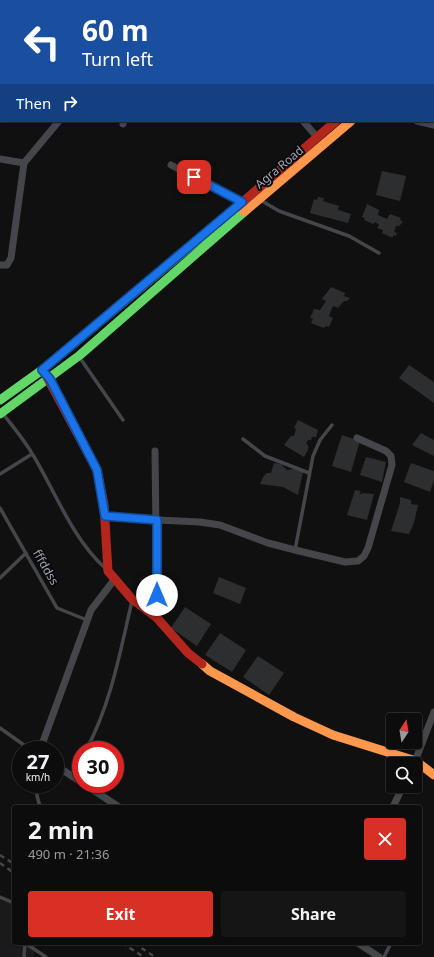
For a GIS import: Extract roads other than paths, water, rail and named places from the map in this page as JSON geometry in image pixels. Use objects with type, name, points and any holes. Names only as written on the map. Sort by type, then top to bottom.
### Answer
[{"type":"main road","name":"Agra Road","points":[[0,400],[42,370],[335,122]]},
{"type":"main road","name":"Agra Road","points":[[1,414],[50,379],[78,356],[350,122]]},
{"type":"main road","points":[[42,370],[50,379],[97,470],[105,516],[108,571],[132,600],[156,618],[188,653],[210,671],[256,698],[333,736],[399,757]]},
{"type":"main road","points":[[422,767],[434,775]]},
{"type":"street","points":[[0,265],[7,265],[11,258],[24,163],[58,122]]},
{"type":"street","points":[[304,122],[317,137]]},
{"type":"street","points":[[421,122],[434,125]]},
{"type":"street","points":[[0,159],[24,163]]},
{"type":"street","points":[[171,165],[242,202]]},
{"type":"street","points":[[105,516],[200,522],[220,525],[268,543],[294,550],[349,562],[358,561],[364,556],[368,548],[392,465],[391,456],[386,451],[357,438]]},
{"type":"street","points":[[155,451],[157,520],[156,618]]},
{"type":"street","points":[[43,741],[92,610],[114,580]]},
{"type":"street","points":[[417,757],[434,712]]},
{"type":"street","points":[[98,793],[116,805]]},
{"type":"street","points":[[394,805],[400,793]]},
{"type":"street","points":[[361,945],[379,957]]},
{"type":"lane","points":[[259,200],[279,211],[349,236],[379,253]]},
{"type":"lane","points":[[78,356],[123,420]]},
{"type":"lane","points":[[1,414],[32,454],[81,541],[94,558],[108,571]]},
{"type":"lane","points":[[294,550],[313,456],[332,425]]},
{"type":"lane","points":[[243,440],[265,456],[309,473]]},
{"type":"lane","points":[[0,474],[32,454]]},
{"type":"lane","name":"fffddss","points":[[0,508],[57,608],[88,620]]},
{"type":"lane","points":[[0,578],[26,553]]},
{"type":"lane","points":[[91,741],[98,727],[110,692],[132,600]]},
{"type":"lane","points":[[0,728],[18,741]]},
{"type":"lane","points":[[36,793],[39,805]]},
{"type":"lane","points":[[0,897],[12,902]]},
{"type":"lane","points":[[24,957],[25,945]]},
{"type":"lane","points":[[28,945],[46,957]]},
{"type":"lane","points":[[384,957],[390,945]]},
{"type":"railway","points":[[0,855],[12,863]]},
{"type":"railway","points":[[0,863],[12,872]]},
{"type":"railway","points":[[125,945],[144,957]]},
{"type":"railway","points":[[137,945],[155,957]]}]
